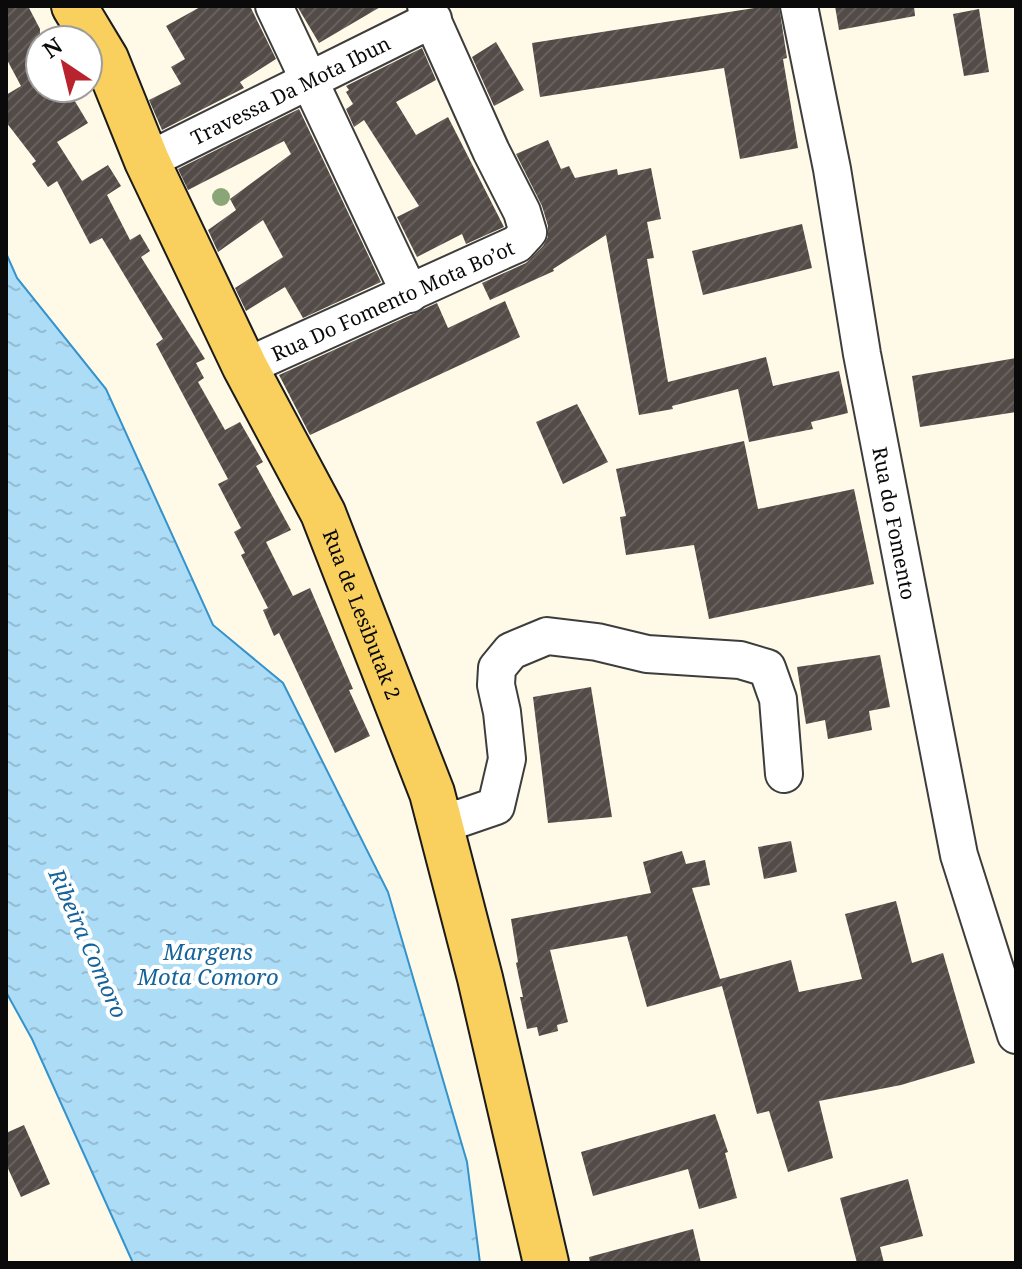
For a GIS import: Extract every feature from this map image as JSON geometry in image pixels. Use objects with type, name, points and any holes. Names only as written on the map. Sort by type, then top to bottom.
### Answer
[{"type":"main road","name":"Rua de Lesibutak 2","points":[[74,6],[106,59],[147,161],[245,367],[323,513],[432,793],[480,978],[546,1263]]},
{"type":"street","points":[[274,6],[410,294]]},
{"type":"street","name":"Rua do Fomento","points":[[799,6],[832,169],[862,354],[959,855],[1016,1035]]},
{"type":"street","name":"Travessa Da Mota Ibun","points":[[147,161],[310,80],[430,13]]},
{"type":"street","name":"Rua Do Fomento Mota Bo’ot","points":[[245,367],[517,244],[528,232],[522,212],[491,151],[430,13]]},
{"type":"street","points":[[438,818],[461,818],[496,806],[507,759],[496,685],[497,668],[511,651],[547,636],[597,642],[647,654],[740,660],[767,668],[778,699],[784,774]]},
{"type":"water","name":"Margens Mota Comoro","points":[[6,253],[17,278],[106,389],[213,625],[283,683],[388,892],[467,1162],[480,1263],[133,1263],[32,1039],[6,992]]},
{"type":"building","points":[[6,6],[28,6],[37,24],[24,24],[24,104],[77,104],[88,123],[57,142],[82,181],[108,165],[121,186],[107,195],[130,240],[140,234],[150,251],[141,257],[205,359],[196,363],[204,378],[198,382],[225,430],[240,422],[263,462],[256,466],[291,530],[266,542],[293,596],[310,588],[370,736],[335,753],[279,633],[274,636],[263,610],[268,608],[241,555],[245,553],[234,532],[241,528],[218,484],[228,479],[156,344],[163,339],[102,238],[90,244],[57,181],[48,187],[32,164],[36,161],[6,122],[6,95],[21,86],[6,58]]},
{"type":"building","points":[[202,6],[250,6],[276,59],[240,82],[244,88],[162,130],[149,100],[181,84],[171,67],[185,59],[166,26]]},
{"type":"building","points":[[297,6],[382,6],[319,43]]},
{"type":"building","points":[[779,6],[787,58],[783,59],[798,148],[740,159],[724,68],[540,97],[532,43]]},
{"type":"building","points":[[835,6],[914,6],[915,16],[839,30]]},
{"type":"building","points":[[979,9],[989,72],[964,76],[953,14]]},
{"type":"building","points":[[496,42],[524,90],[494,106],[472,57]]},
{"type":"building","points":[[422,48],[436,80],[396,102],[416,135],[448,117],[504,227],[466,244],[462,234],[417,257],[397,217],[419,206],[364,120],[354,127],[346,109],[353,104],[346,86]]},
{"type":"building","points":[[299,109],[381,282],[303,318],[285,287],[246,311],[235,288],[283,257],[263,220],[218,252],[208,230],[236,210],[230,199],[291,154],[284,141],[188,190],[178,169]]},
{"type":"building","points":[[548,140],[561,169],[569,166],[575,178],[617,169],[618,175],[651,168],[661,219],[647,222],[654,258],[647,259],[668,382],[766,357],[773,386],[839,371],[848,413],[811,422],[813,429],[749,442],[738,389],[672,406],[673,409],[639,415],[606,235],[554,271],[490,300],[482,283],[526,263],[548,237],[542,206],[516,154]]},
{"type":"building","points":[[802,224],[812,268],[703,295],[692,251]]},
{"type":"building","points":[[505,301],[520,337],[310,435],[279,375],[437,303],[448,328]]},
{"type":"building","points":[[1016,358],[1016,412],[920,427],[912,376]]},
{"type":"building","points":[[577,404],[608,462],[563,484],[536,422]]},
{"type":"building","points":[[744,441],[758,509],[854,489],[874,584],[709,619],[694,545],[626,555],[620,517],[626,516],[616,469]]},
{"type":"building","points":[[880,655],[890,707],[869,711],[872,730],[828,739],[825,720],[806,724],[797,667]]},
{"type":"building","points":[[591,687],[612,817],[548,823],[533,697]]},
{"type":"building","points":[[791,841],[797,872],[764,879],[758,847]]},
{"type":"building","points":[[682,851],[686,864],[705,860],[710,885],[692,888],[720,979],[791,960],[799,992],[862,979],[845,914],[896,901],[912,963],[943,953],[975,1063],[901,1085],[819,1101],[833,1158],[788,1172],[769,1111],[757,1114],[722,986],[647,1007],[627,936],[550,950],[568,1022],[557,1025],[558,1031],[539,1036],[537,1027],[527,1029],[511,919],[651,893],[643,862]]},
{"type":"building","points":[[715,1114],[728,1152],[725,1153],[737,1198],[699,1209],[688,1169],[593,1196],[581,1152]]},
{"type":"building","points":[[24,1125],[50,1184],[21,1197],[6,1164],[6,1133]]},
{"type":"building","points":[[908,1179],[923,1236],[880,1247],[884,1263],[857,1263],[840,1198]]},
{"type":"building","points":[[693,1229],[701,1263],[590,1263],[589,1257]]},
{"type":"water label","name":"Ribeira Comoro","points":[[89,943]]}]
